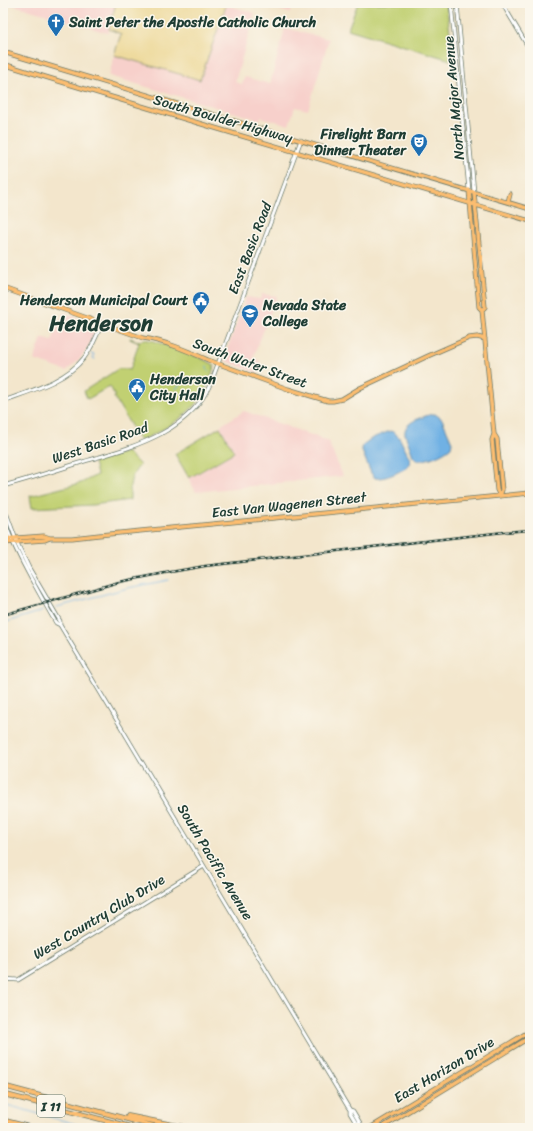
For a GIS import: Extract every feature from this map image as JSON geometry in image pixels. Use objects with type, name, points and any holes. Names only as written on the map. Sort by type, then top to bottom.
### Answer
[{"type":"highway","name":"I 11","points":[[3,1086],[161,1128]]},
{"type":"highway","name":"I 11","points":[[3,1094],[135,1128]]},
{"type":"highway","points":[[90,1109],[189,1128]]},
{"type":"highway","points":[[98,1119],[122,1128]]},
{"type":"main road","name":"South Boulder Highway","points":[[3,52],[530,209]]},
{"type":"main road","name":"South Boulder Highway","points":[[3,64],[102,95],[530,221]]},
{"type":"main road","points":[[468,190],[479,307],[482,310],[494,434],[497,439],[502,490],[500,496]]},
{"type":"main road","points":[[474,192],[485,307],[482,310]]},
{"type":"main road","points":[[508,202],[510,194]]},
{"type":"main road","name":"South Water Street","points":[[3,288],[324,401],[342,399],[365,386],[469,338],[477,337],[485,339]]},
{"type":"main road","name":"East Van Wagenen Street","points":[[14,540],[44,536],[50,538],[79,537],[530,492]]},
{"type":"main road","points":[[3,539],[14,540]]},
{"type":"main road","points":[[3,543],[14,540]]},
{"type":"main road","name":"East Horizon Drive","points":[[370,1128],[530,1031]]},
{"type":"main road","name":"East Horizon Drive","points":[[381,1128],[530,1037]]},
{"type":"main road","points":[[3,1120],[34,1128]]},
{"type":"main road","points":[[3,1124],[17,1128]]},
{"type":"street","name":"North Major Avenue","points":[[451,3],[468,190]]},
{"type":"street","name":"North Major Avenue","points":[[457,3],[474,192]]},
{"type":"street","points":[[502,3],[530,50]]},
{"type":"street","points":[[454,37],[460,37]]},
{"type":"street","points":[[460,93],[465,93]]},
{"type":"street","points":[[462,124],[468,124]]},
{"type":"street","name":"East Basic Road","points":[[218,364],[301,140]]},
{"type":"street","points":[[3,400],[51,382],[73,369],[91,349],[102,323]]},
{"type":"street","name":"West Basic Road","points":[[3,486],[130,448],[163,432],[186,417],[199,404],[211,384],[218,364]]},
{"type":"street","name":"South Pacific Avenue","points":[[3,508],[14,540],[60,621],[60,625],[350,1110],[350,1113],[359,1128]]},
{"type":"street","name":"West Country Club Drive","points":[[3,979],[18,980],[204,866]]},
{"type":"street","name":"South Pacific Avenue","points":[[350,1110],[353,1111],[363,1128]]},
{"type":"shaded area","points":[[7,3],[116,3],[108,33]]},
{"type":"shaded area","points":[[255,3],[293,3],[290,13]]},
{"type":"shaded area","points":[[227,5],[255,13],[235,82],[242,84],[245,77],[270,84],[285,28],[329,39],[308,110],[295,107],[289,125],[261,117],[260,120],[109,76],[114,55],[200,80]]},
{"type":"shaded area","name":"Nevada State College","points":[[262,294],[277,296],[253,358],[260,361],[258,373],[226,361],[224,358],[246,297],[260,299]]},
{"type":"shaded area","points":[[63,313],[96,324],[97,326],[87,349],[79,360],[66,371],[34,360],[42,338],[52,341]]},
{"type":"shaded area","points":[[244,411],[328,441],[343,476],[196,492],[175,454]]},
{"type":"green space","points":[[358,3],[446,3],[454,61],[348,29]]},
{"type":"green space","points":[[130,338],[140,342],[143,339],[154,341],[198,357],[213,364],[214,366],[204,393],[196,403],[177,421],[140,441],[114,397],[115,396],[110,386],[88,399],[84,391],[118,369],[130,370],[139,343]]},
{"type":"green space","points":[[220,427],[234,452],[189,478],[175,454]]},
{"type":"green space","points":[[127,452],[140,465],[132,477],[130,500],[92,505],[32,508],[30,496],[81,483],[97,475],[94,462]]},
{"type":"sand","points":[[116,3],[227,3],[200,80],[114,55],[121,34],[109,29]]},
{"type":"water","points":[[435,414],[442,419],[452,442],[451,447],[444,452],[425,460],[417,460],[413,456],[405,430],[410,423]]},
{"type":"water","points":[[390,431],[399,437],[410,459],[409,465],[402,470],[383,478],[375,478],[371,473],[362,451],[363,447],[372,438]]},
{"type":"waterway","points":[[91,354],[94,355],[93,358],[95,359]]},
{"type":"waterway","points":[[207,366],[209,372]]},
{"type":"waterway","points":[[173,393],[179,385]]},
{"type":"waterway","points":[[57,607],[128,588],[168,580]]},
{"type":"waterway","points":[[3,623],[43,611]]},
{"type":"waterway","points":[[3,1104],[90,1128]]},
{"type":"railway","points":[[3,615],[119,582],[205,566],[530,530]]},
{"type":"place","name":"Saint Peter the Apostle Catholic Church","points":[[56,37]]},
{"type":"place","name":"Firelight Barn Dinner Theater","points":[[419,157]]},
{"type":"place","name":"Henderson Municipal Court","points":[[201,315]]},
{"type":"place","name":"Nevada State College","points":[[250,328]]},
{"type":"place","name":"Henderson City Hall","points":[[137,402]]},
{"type":"district","name":"Henderson","points":[[101,323]]}]
